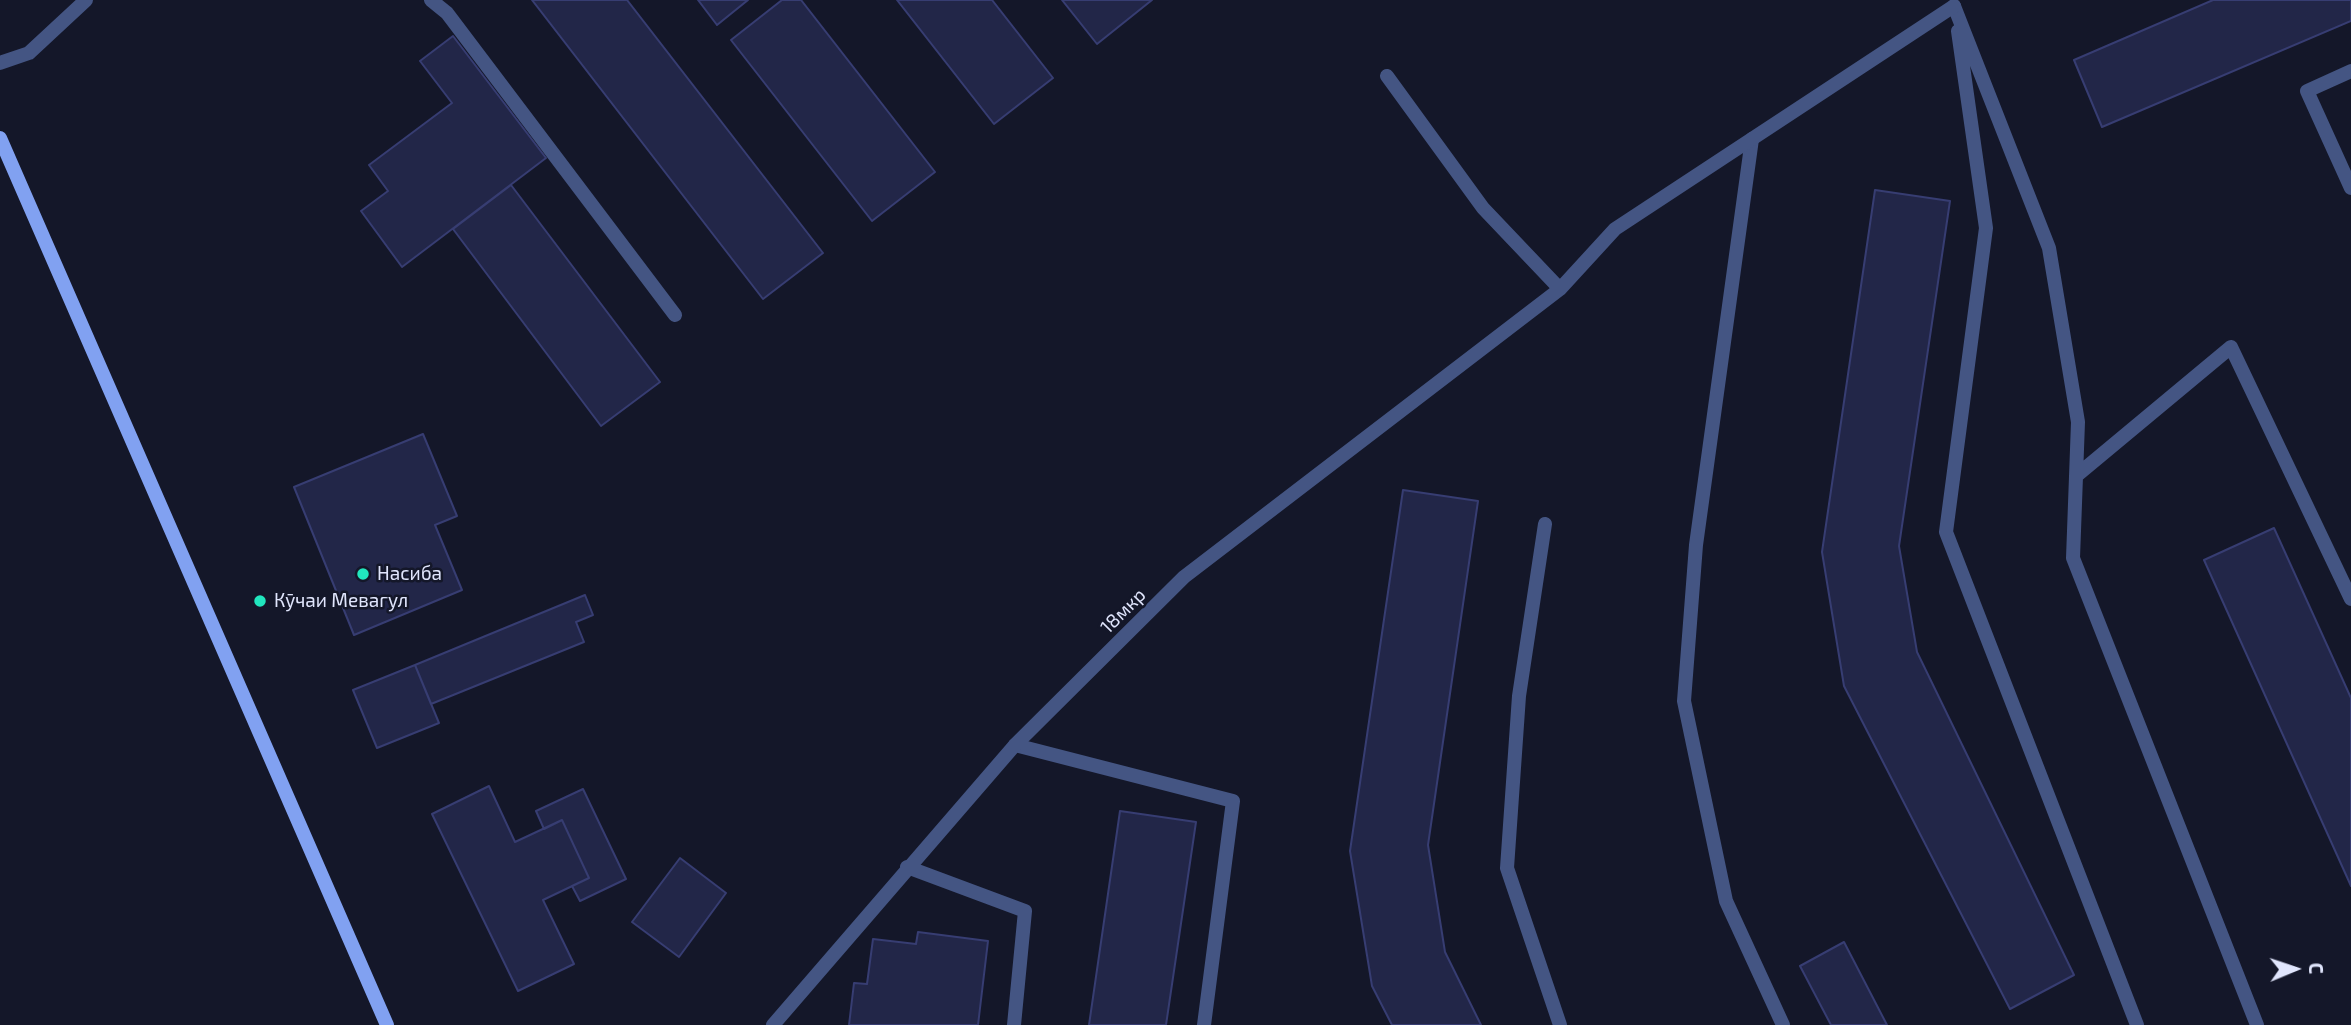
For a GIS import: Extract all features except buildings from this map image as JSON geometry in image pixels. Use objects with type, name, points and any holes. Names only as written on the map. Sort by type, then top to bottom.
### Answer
[{"type":"main road","points":[[0,138],[387,1025]]},
{"type":"street","points":[[0,63],[29,53],[86,0]]},
{"type":"street","points":[[431,0],[447,13],[676,315]]},
{"type":"street","points":[[1958,3],[2049,248],[2078,422],[2073,558],[2257,1025]]},
{"type":"street","points":[[1958,3],[1986,228],[1946,532],[2137,1025]]},
{"type":"street","name":"18мкр","points":[[773,1025],[1015,745],[1184,577],[1560,289],[1615,229],[1958,3]]},
{"type":"street","points":[[2351,71],[2306,91],[2351,188]]},
{"type":"street","points":[[1387,76],[1483,208],[1560,289]]},
{"type":"street","points":[[1752,139],[1696,545],[1684,701],[1726,901],[1783,1025]]},
{"type":"street","points":[[2076,477],[2231,347],[2351,599]]},
{"type":"street","points":[[1545,524],[1519,696],[1507,868],[1560,1025]]},
{"type":"street","points":[[1015,745],[1233,802],[1204,1025]]},
{"type":"street","points":[[907,867],[1025,911],[1014,1025]]},
{"type":"place","name":"Насиба","points":[[363,574]]},
{"type":"place","name":"Кӯчаи Мевагул","points":[[260,601]]}]
